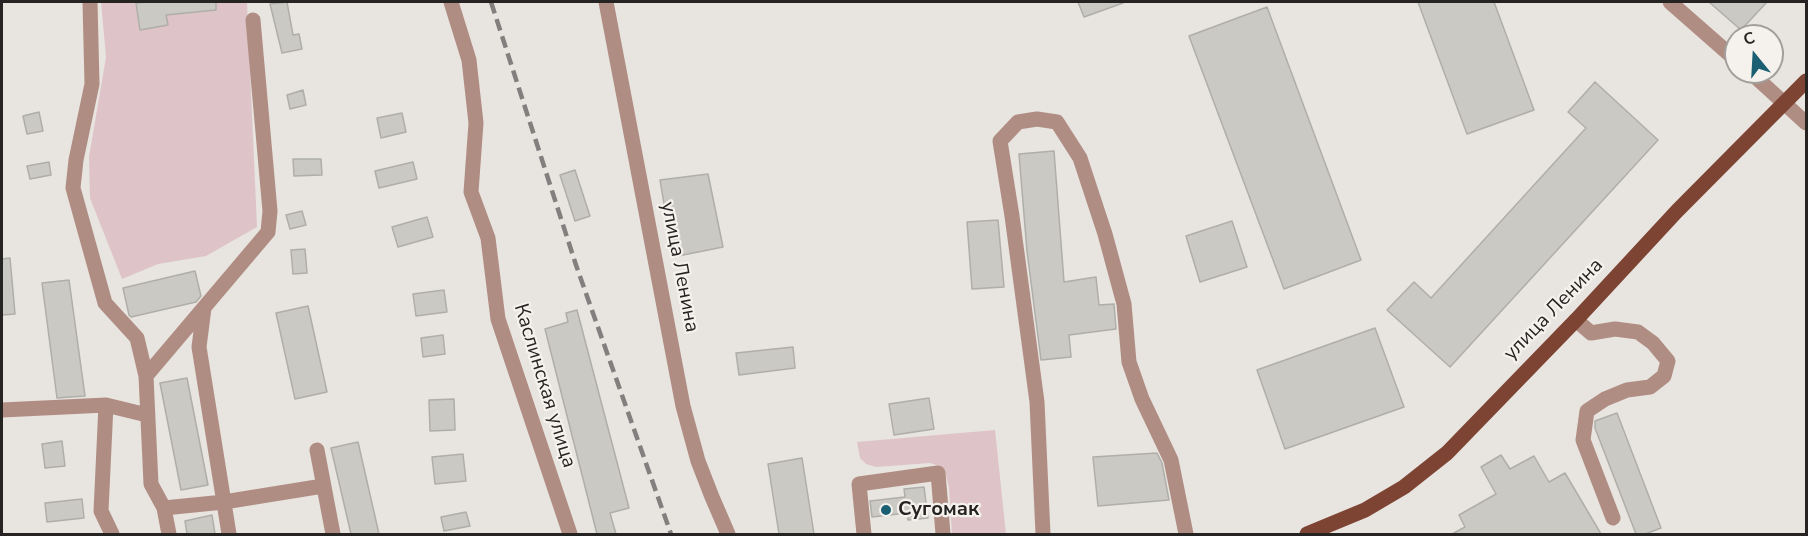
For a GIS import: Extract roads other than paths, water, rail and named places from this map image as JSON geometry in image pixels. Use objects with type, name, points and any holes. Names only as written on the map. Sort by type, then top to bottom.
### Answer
[{"type":"main road","name":"улица Ленина","points":[[1307,534],[1365,510],[1404,487],[1447,453],[1677,211],[1806,81]]},
{"type":"street","points":[[90,2],[92,84],[76,160],[73,188],[105,303],[137,338],[146,376],[151,484],[164,508],[169,534]]},
{"type":"street","name":"Каслинская улица","points":[[451,2],[469,60],[476,123],[471,192],[488,238],[498,319],[570,534]]},
{"type":"street","name":"улица Ленина","points":[[606,2],[683,406],[702,470],[728,534]]},
{"type":"street","points":[[1670,2],[1724,49]]},
{"type":"street","points":[[146,376],[268,232],[270,211],[254,20]]},
{"type":"street","points":[[1764,84],[1806,123]]},
{"type":"street","points":[[1042,534],[1037,402],[1000,141],[1018,122],[1037,119],[1057,122],[1080,158],[1105,234],[1124,304],[1129,362],[1142,399],[1171,460],[1186,534]]},
{"type":"street","points":[[204,308],[199,347],[229,534]]},
{"type":"street","points":[[1575,320],[1591,333],[1615,328],[1638,332],[1668,361],[1664,376],[1650,387],[1627,390],[1605,399],[1587,411],[1583,440],[1613,518]]},
{"type":"street","points":[[2,410],[106,405],[147,415]]},
{"type":"street","points":[[106,405],[100,511],[112,534]]},
{"type":"street","points":[[317,450],[333,534]]},
{"type":"street","points":[[864,534],[859,484],[938,473],[943,534]]},
{"type":"street","points":[[164,508],[224,502],[323,486]]},
{"type":"railway","points":[[491,2],[576,265],[671,534]]},
{"type":"place","name":"Сугомак","points":[[886,510]]}]
